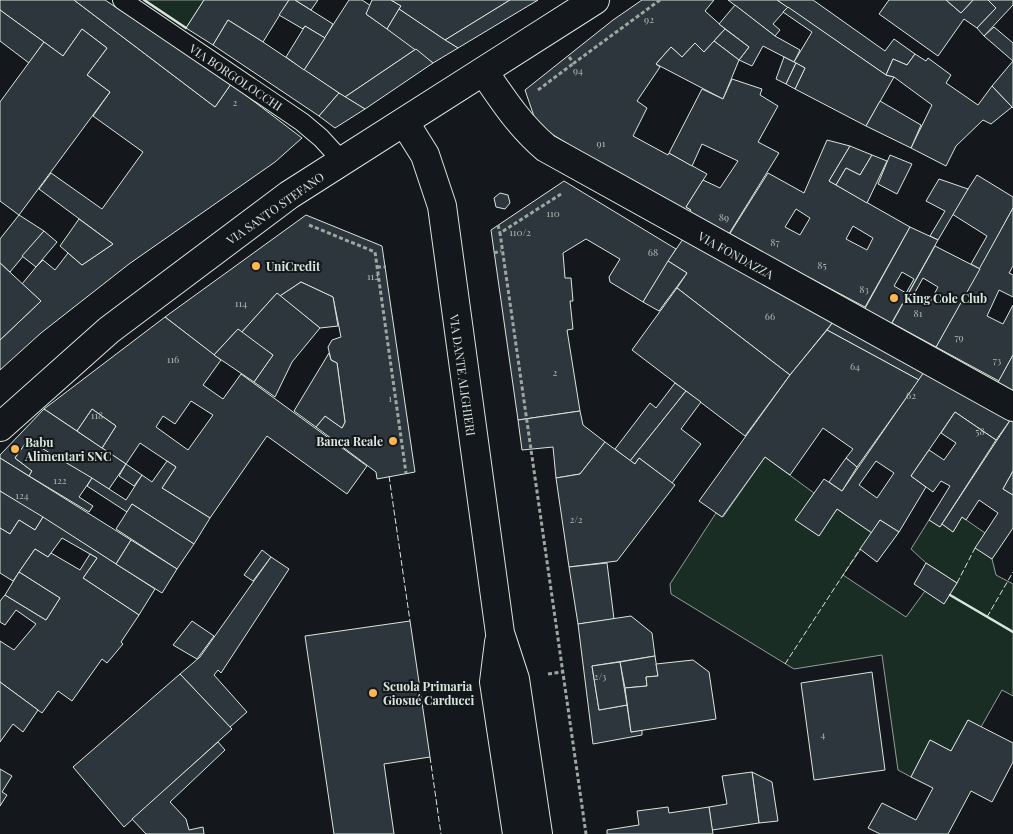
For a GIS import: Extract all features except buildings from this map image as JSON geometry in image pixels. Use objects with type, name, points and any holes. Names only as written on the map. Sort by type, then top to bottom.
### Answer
[{"type":"street","name":"VIA SANTO STEFANO","points":[[0,427],[109,330],[289,195],[405,123],[595,0]]},
{"type":"street","name":"VIA FONDAZZA","points":[[484,72],[505,104],[530,134],[546,148],[1013,407]]},
{"type":"street","name":"VIA DANTE ALIGHIERI","points":[[405,123],[425,155],[442,206],[500,633],[515,679],[538,834]]},
{"type":"street","name":"VIA DANTE ALIGHIERI","points":[[500,633],[494,682],[517,834]]},
{"type":"lane","name":"VIA BORGOLOCCHI","points":[[122,0],[302,122],[321,138],[343,162]]},
{"type":"path","points":[[568,56],[574,63],[660,0]]},
{"type":"path","points":[[500,233],[567,190]]},
{"type":"path","points":[[309,225],[375,252],[406,473]]},
{"type":"path","points":[[498,225],[586,834]]},
{"type":"path","points":[[494,252],[501,251]]},
{"type":"path","points":[[377,267],[386,266]]},
{"type":"green space","points":[[144,0],[204,0],[186,28]]},
{"type":"green space","points":[[765,457],[814,493],[796,520],[819,536],[837,509],[872,533],[843,575],[906,617],[925,591],[944,603],[957,583],[926,563],[911,549],[929,520],[940,527],[942,524],[953,532],[962,517],[985,533],[976,548],[992,559],[996,575],[1013,584],[1013,696],[1002,690],[981,727],[968,720],[951,751],[930,740],[911,777],[898,770],[882,655],[794,669],[671,594],[670,584],[716,513],[723,517]]},
{"type":"fence","points":[[389,476],[410,621]]},
{"type":"fence","points":[[957,583],[975,548]]},
{"type":"fence","points":[[785,664],[860,549]]},
{"type":"fence","points":[[987,617],[1013,572]]},
{"type":"fence","points":[[430,757],[441,834]]},
{"type":"wall","points":[[144,0],[186,28]]},
{"type":"wall","points":[[950,595],[1013,632]]},
{"type":"place","name":"UniCredit","points":[[256,266]]},
{"type":"place","name":"King Cole Club","points":[[894,298]]},
{"type":"place","name":"Banca Reale","points":[[393,441]]},
{"type":"place","name":"Babu Alimentari SNC","points":[[15,449]]},
{"type":"place","name":"Scuola Primaria Giosué Carducci","points":[[373,693]]}]
